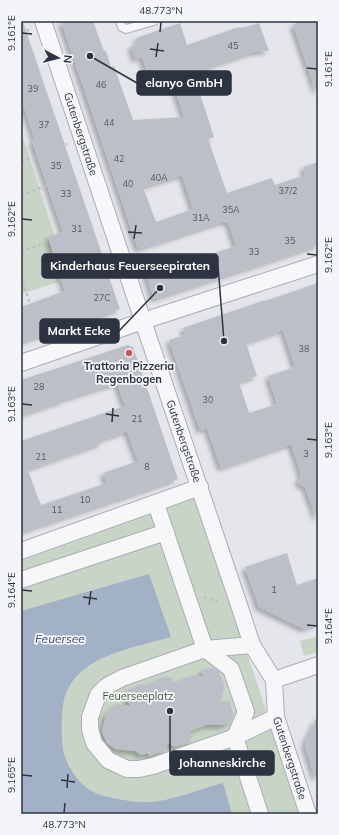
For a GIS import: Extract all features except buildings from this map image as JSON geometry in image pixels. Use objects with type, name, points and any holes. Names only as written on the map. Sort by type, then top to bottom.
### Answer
[{"type":"street","name":"Gutenbergstraße","points":[[44,21],[142,321],[200,487],[252,645],[274,680],[276,717],[308,814]]},
{"type":"street","points":[[21,363],[142,321],[318,264]]},
{"type":"street","points":[[21,551],[200,487]]},
{"type":"street","points":[[156,504],[205,649],[232,669],[246,712],[235,737],[260,814]]},
{"type":"street","points":[[21,580],[166,532]]},
{"type":"street","points":[[252,645],[205,649],[122,678],[107,686],[98,695],[90,717],[90,729],[94,743],[108,760],[127,769],[139,770],[235,737],[276,717]]},
{"type":"street","points":[[274,680],[318,665]]},
{"type":"lane","points":[[120,21],[122,27],[126,30],[154,21]]},
{"type":"path","points":[[21,162],[38,154],[83,138]]},
{"type":"path","points":[[21,195],[93,170]]},
{"type":"path","points":[[21,251],[43,244]]},
{"type":"path","points":[[21,276],[46,355]]},
{"type":"path","points":[[186,592],[240,608]]},
{"type":"green space","points":[[21,132],[61,255],[52,259],[59,282],[21,294]]},
{"type":"green space","name":"Feuerseeplatz","points":[[196,498],[300,814],[21,814],[21,561]]},
{"type":"green space","points":[[318,636],[318,652],[304,656],[300,641]]},
{"type":"water","name":"Feuersee","points":[[149,574],[171,637],[109,655],[87,667],[76,676],[68,689],[63,705],[62,735],[64,754],[73,773],[88,789],[107,797],[123,800],[153,802],[184,795],[223,783],[232,814],[21,814],[21,611]]},
{"type":"place","name":"elanyo GmbH","points":[[90,56]]},
{"type":"place","name":"Markt Ecke","points":[[160,288]]},
{"type":"place","name":"Kinderhaus Feuerseepiraten","points":[[224,341]]},
{"type":"place","name":"Trattoria Pizzeria Regenbogen","points":[[129,353]]},
{"type":"place","name":"Johanneskirche","points":[[170,711]]}]
